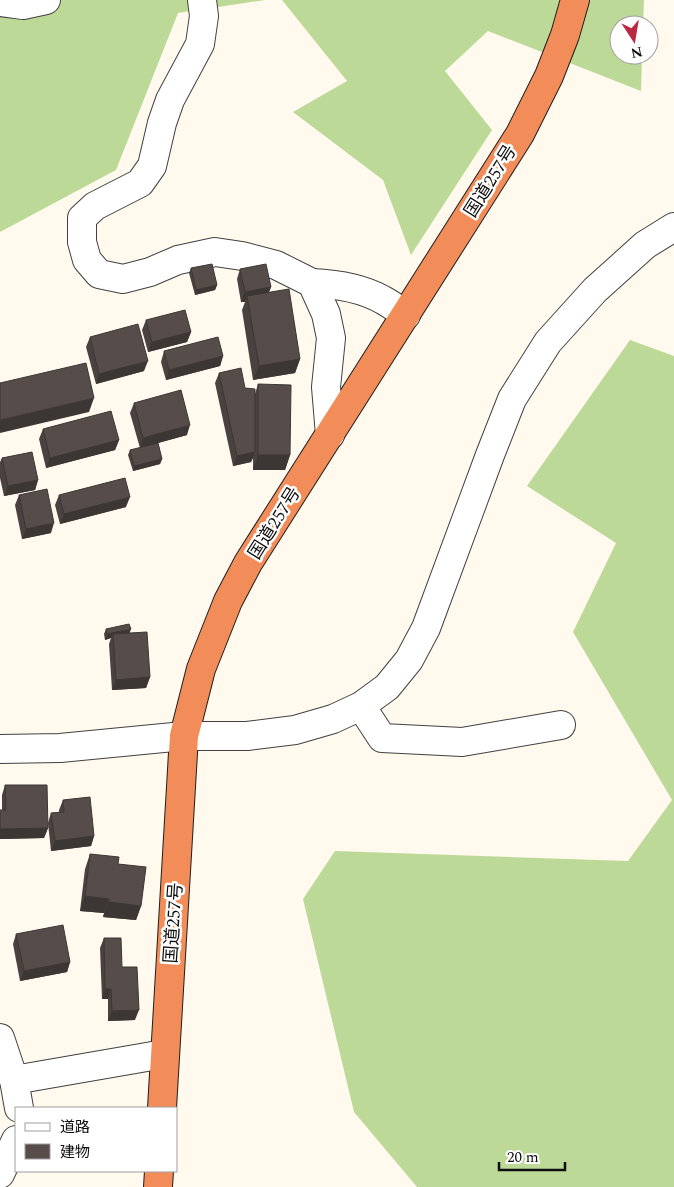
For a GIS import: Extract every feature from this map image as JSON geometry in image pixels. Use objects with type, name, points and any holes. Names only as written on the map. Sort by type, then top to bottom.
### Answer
[{"type":"highway","name":"国道257号","points":[[162,1107],[184,736],[201,669],[228,602],[248,563],[520,134],[549,76],[565,35],[575,0]]},
{"type":"highway","points":[[158,1187],[159,1172]]},
{"type":"street","points":[[0,2],[23,5],[46,0]]},
{"type":"street","points":[[202,0],[204,16],[200,44],[170,100],[162,123],[152,166],[140,183],[95,206],[82,218],[82,242],[87,260],[99,274],[123,279],[150,272],[178,260],[215,252],[242,256],[276,265],[312,283],[350,287],[383,299],[406,315]]},
{"type":"street","points":[[0,749],[60,748],[184,736],[248,736],[295,730],[333,719],[361,706],[387,686],[409,660],[426,628],[512,399],[548,342],[595,290],[645,245],[674,227]]},
{"type":"street","points":[[312,283],[326,314],[331,338],[326,387],[330,435]]},
{"type":"street","points":[[361,706],[382,738],[462,742],[561,725]]},
{"type":"street","points":[[0,1038],[14,1080],[19,1107]]},
{"type":"street","points":[[14,1080],[164,1054]]},
{"type":"street","points":[[0,1174],[15,1142]]},
{"type":"green space","points":[[0,0],[265,0],[178,13],[116,170],[0,232]]},
{"type":"green space","points":[[282,0],[644,0],[643,15],[609,15],[609,65],[642,65],[641,91],[488,31],[445,71],[492,130],[411,255],[383,180],[293,112],[347,81]]},
{"type":"green space","points":[[630,340],[674,356],[674,1187],[417,1187],[354,1112],[303,899],[335,851],[628,861],[672,800],[573,632],[616,543],[527,486]]},
{"type":"building","points":[[212,264],[217,285],[196,290],[191,268]]},
{"type":"building","points":[[266,264],[271,287],[245,292],[240,269]]},
{"type":"building","points":[[289,289],[300,359],[259,366],[247,296]]},
{"type":"building","points":[[185,310],[191,332],[152,342],[146,320]]},
{"type":"building","points":[[138,324],[148,361],[99,374],[90,337]]},
{"type":"building","points":[[218,337],[223,356],[169,370],[164,351]]},
{"type":"building","points":[[86,363],[94,398],[0,420],[0,383]]},
{"type":"building","points":[[241,368],[245,388],[255,389],[255,452],[237,456],[219,373]]},
{"type":"building","points":[[258,384],[291,385],[290,455],[258,455]]},
{"type":"building","points":[[181,390],[190,425],[143,438],[134,403]]},
{"type":"building","points":[[111,411],[119,440],[50,458],[43,429]]},
{"type":"building","points":[[158,443],[162,459],[134,466],[130,450]]},
{"type":"building","points":[[32,452],[38,480],[8,486],[2,458]]},
{"type":"building","points":[[125,478],[130,497],[64,514],[59,495]]},
{"type":"building","points":[[47,489],[54,523],[26,529],[19,495]]},
{"type":"building","points":[[129,624],[131,629],[107,634],[106,629]]},
{"type":"building","points":[[147,632],[150,677],[116,680],[113,634]]},
{"type":"building","points":[[5,785],[47,785],[48,828],[0,829],[0,810],[6,810]]},
{"type":"building","points":[[90,797],[94,836],[55,841],[51,813],[64,812],[63,800]]},
{"type":"building","points":[[90,854],[119,857],[118,864],[146,867],[141,906],[109,902],[109,899],[85,896]]},
{"type":"building","points":[[63,925],[70,962],[24,971],[16,934]]},
{"type":"building","points":[[104,938],[121,938],[122,967],[137,967],[139,1010],[112,1011],[111,989],[105,989]]}]
